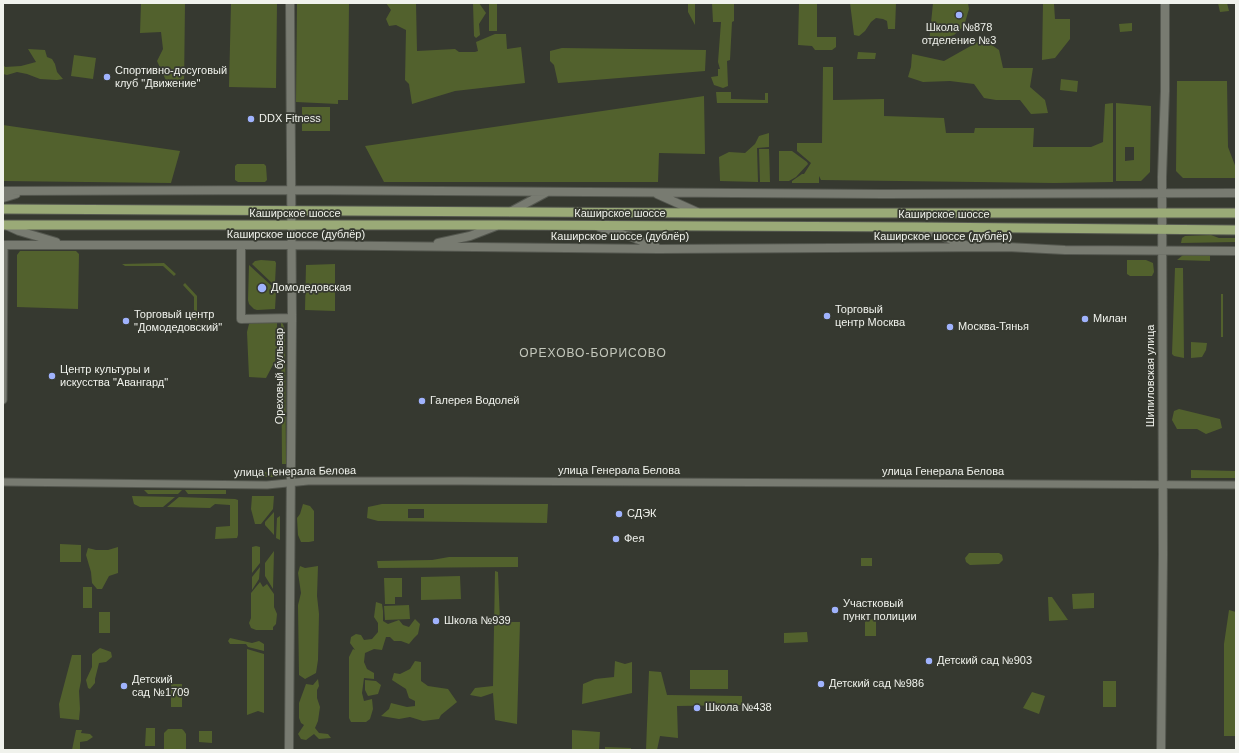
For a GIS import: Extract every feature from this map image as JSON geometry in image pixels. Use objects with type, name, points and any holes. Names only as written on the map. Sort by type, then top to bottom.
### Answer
[{"type":"main road","name":"Ореховый бульвар","points":[[288,750],[292,318],[290,3]]},
{"type":"main road","name":"Шипиловская улица","points":[[1161,750],[1163,484],[1162,194],[1166,3]]},
{"type":"main road","points":[[3,191],[291,190],[1162,194],[1236,193]]},
{"type":"main road","points":[[3,198],[32,191]]},
{"type":"main road","points":[[510,212],[547,192]]},
{"type":"main road","points":[[650,192],[699,213]]},
{"type":"main road","name":"Каширское шоссе","points":[[3,209],[699,213],[1236,213]]},
{"type":"main road","points":[[5,225],[64,244]]},
{"type":"main road","name":"Каширское шоссе","points":[[5,225],[497,225],[1236,230]]},
{"type":"main road","points":[[424,247],[470,236],[497,225]]},
{"type":"main road","points":[[594,226],[632,237],[658,249]]},
{"type":"main road","points":[[917,227],[973,248]]},
{"type":"main road","name":"Каширское шоссе (дублёр)","points":[[3,245],[291,245],[658,249],[1007,247],[1065,250],[1236,251]]},
{"type":"main road","points":[[241,245],[241,319],[292,318]]},
{"type":"street","points":[[3,245],[3,400]]},
{"type":"street","name":"улица Генерала Белова","points":[[3,482],[267,485],[291,482],[468,481],[1236,485]]},
{"type":"green space","points":[[141,3],[185,3],[184,87],[169,87],[157,61],[163,49],[161,32],[140,33]]},
{"type":"green space","points":[[231,3],[277,3],[276,88],[229,87]]},
{"type":"green space","points":[[297,3],[349,3],[348,100],[338,100],[338,104],[296,102]]},
{"type":"green space","points":[[386,3],[416,3],[417,51],[455,49],[459,52],[475,52],[478,51],[476,42],[495,34],[506,34],[507,49],[521,47],[525,83],[455,91],[412,104],[409,84],[405,80],[406,30],[396,25],[389,26],[386,19],[391,10]]},
{"type":"green space","points":[[473,3],[479,3],[486,13],[479,24],[480,35],[476,38],[474,36]]},
{"type":"green space","points":[[688,3],[695,3],[695,25],[688,12]]},
{"type":"green space","points":[[712,3],[734,3],[734,21],[732,22],[730,60],[727,61],[728,86],[723,88],[714,85],[711,77],[718,76],[718,69],[720,69],[718,62],[721,22],[713,22]]},
{"type":"green space","points":[[799,3],[817,3],[817,37],[836,37],[836,47],[832,50],[815,50],[812,46],[798,45]]},
{"type":"green space","points":[[850,3],[896,3],[895,29],[888,29],[887,21],[876,18],[859,36],[854,35]]},
{"type":"green space","points":[[933,3],[968,3],[969,9],[964,26],[954,35],[929,43]]},
{"type":"green space","points":[[1043,3],[1060,3],[1054,4],[1055,19],[1070,19],[1070,39],[1055,58],[1042,60]]},
{"type":"green space","points":[[1218,3],[1227,3],[1229,11],[1220,12]]},
{"type":"green space","points":[[489,4],[497,4],[497,31],[489,31]]},
{"type":"green space","points":[[1132,23],[1132,31],[1120,32],[1119,24]]},
{"type":"green space","points":[[983,39],[999,50],[1003,68],[1033,68],[1030,87],[1045,100],[1048,113],[1031,114],[1020,100],[996,100],[984,98],[974,84],[950,81],[923,82],[908,77],[911,67],[912,54],[944,61]]},
{"type":"green space","points":[[562,48],[706,50],[705,71],[558,83],[554,65],[550,61],[550,51]]},
{"type":"green space","points":[[28,49],[45,50],[47,57],[52,59],[57,72],[63,79],[40,79],[17,72],[7,75],[3,74],[3,64],[5,67],[21,66],[36,62]]},
{"type":"green space","points":[[858,52],[876,53],[875,59],[857,59]]},
{"type":"green space","points":[[74,55],[96,58],[93,79],[71,76]]},
{"type":"green space","points":[[823,67],[833,67],[833,100],[884,99],[884,116],[944,118],[946,133],[974,133],[975,128],[1034,128],[1033,147],[1091,147],[1103,142],[1105,104],[1113,103],[1113,182],[1054,183],[821,180],[819,176],[819,183],[792,183],[792,181],[804,174],[811,163],[797,151],[797,143],[822,143]]},
{"type":"green space","points":[[1061,79],[1078,81],[1077,92],[1060,90]]},
{"type":"green space","points":[[1177,81],[1227,81],[1228,147],[1236,168],[1236,178],[1183,178],[1176,171]]},
{"type":"green space","points":[[716,92],[731,92],[731,99],[765,100],[765,93],[768,93],[768,103],[717,103]]},
{"type":"green space","points":[[704,96],[705,154],[659,153],[658,182],[384,182],[365,146]]},
{"type":"green space","points":[[1116,103],[1151,106],[1150,172],[1141,181],[1116,181]],"holes":[[[1125,147],[1134,147],[1134,160],[1125,161]]]},
{"type":"green space","points":[[302,107],[330,107],[330,131],[302,131]]},
{"type":"green space","points":[[3,125],[180,151],[171,183],[3,181]]},
{"type":"green space","points":[[769,133],[769,147],[757,148],[758,182],[720,181],[719,157],[729,152],[745,153],[755,144],[759,136]]},
{"type":"green space","points":[[759,149],[769,149],[770,182],[760,182]]},
{"type":"green space","points":[[779,151],[792,151],[808,164],[796,177],[789,181],[779,181]]},
{"type":"green space","points":[[237,164],[264,164],[266,166],[267,180],[265,182],[238,182],[235,180],[235,166]]},
{"type":"green space","points":[[1211,235],[1219,238],[1236,238],[1236,242],[1181,243],[1182,238],[1185,236]]},
{"type":"green space","points":[[20,251],[76,251],[79,254],[78,309],[17,307],[17,255]]},
{"type":"green space","points":[[1183,255],[1210,255],[1210,261],[1177,260]]},
{"type":"green space","points":[[1127,260],[1146,260],[1153,263],[1154,272],[1152,276],[1130,276],[1127,274]]},
{"type":"green space","points":[[255,261],[275,261],[275,283],[273,284],[252,264]]},
{"type":"green space","points":[[164,263],[176,274],[174,276],[163,266],[125,266],[122,264]]},
{"type":"green space","points":[[335,264],[335,311],[305,310],[306,265]]},
{"type":"green space","points":[[249,265],[274,288],[276,292],[275,309],[257,310],[249,304]]},
{"type":"green space","points":[[1175,268],[1183,268],[1184,358],[1174,356],[1172,354]]},
{"type":"green space","points":[[185,283],[197,296],[197,321],[194,319],[194,297],[183,285]]},
{"type":"green space","points":[[1221,294],[1223,294],[1223,337],[1221,337]]},
{"type":"green space","points":[[277,321],[276,359],[266,378],[249,377],[247,332],[249,324],[252,322]]},
{"type":"green space","points":[[281,322],[285,330],[286,464],[282,464]]},
{"type":"green space","points":[[1191,342],[1207,343],[1206,350],[1202,357],[1191,358]]},
{"type":"green space","points":[[1179,409],[1220,419],[1222,428],[1206,434],[1197,429],[1177,429],[1172,420],[1174,411]]},
{"type":"green space","points":[[1191,470],[1236,471],[1236,478],[1191,478]]},
{"type":"green space","points":[[247,472],[273,472],[276,474],[276,477],[256,477],[248,475]]},
{"type":"green space","points":[[144,490],[182,490],[178,494],[148,494]]},
{"type":"green space","points":[[185,490],[226,490],[226,494],[188,494]]},
{"type":"green space","points":[[132,496],[175,497],[163,507],[140,507],[134,504]]},
{"type":"green space","points":[[252,496],[274,496],[273,509],[261,524],[255,524],[251,509]]},
{"type":"green space","points":[[179,497],[238,500],[237,538],[215,539],[216,527],[230,526],[230,505],[215,504],[210,508],[167,507]]},
{"type":"green space","points":[[303,504],[310,506],[314,511],[314,541],[301,542],[298,535],[297,518]]},
{"type":"green space","points":[[382,504],[548,504],[547,523],[378,521],[367,518],[368,507]],"holes":[[[408,509],[424,509],[424,518],[408,518]]]},
{"type":"green space","points":[[274,512],[274,535],[265,525],[265,522]]},
{"type":"green space","points":[[280,516],[280,540],[276,538],[277,518]]},
{"type":"green space","points":[[60,544],[81,545],[81,562],[60,562]]},
{"type":"green space","points":[[118,547],[118,573],[109,576],[102,589],[97,589],[92,583],[91,572],[86,555],[88,548],[108,550]]},
{"type":"green space","points":[[252,547],[260,547],[260,563],[252,573]]},
{"type":"green space","points":[[274,551],[273,589],[265,576],[265,563]]},
{"type":"green space","points":[[969,553],[999,553],[1002,555],[1003,560],[999,564],[970,565],[966,562],[965,558]]},
{"type":"green space","points":[[449,557],[518,557],[518,567],[378,568],[377,561],[432,560]]},
{"type":"green space","points":[[861,558],[872,558],[872,566],[861,566]]},
{"type":"green space","points":[[300,566],[305,568],[318,566],[318,660],[316,673],[305,679],[299,675],[298,605],[301,593],[298,573]]},
{"type":"green space","points":[[260,567],[259,579],[252,590],[252,577]]},
{"type":"green space","points":[[495,571],[498,572],[500,622],[520,622],[517,724],[495,720],[493,693],[481,697],[470,695],[475,688],[493,686]]},
{"type":"green space","points":[[460,576],[461,599],[421,600],[421,577]]},
{"type":"green space","points":[[384,578],[402,578],[402,597],[395,597],[395,604],[385,604]]},
{"type":"green space","points":[[260,582],[263,587],[267,584],[274,594],[274,607],[277,614],[276,624],[273,627],[273,630],[256,630],[251,628],[249,623],[251,618],[251,593]]},
{"type":"green space","points":[[83,587],[92,587],[92,608],[83,608]]},
{"type":"green space","points":[[1094,593],[1094,608],[1073,609],[1072,594]]},
{"type":"green space","points":[[1048,597],[1052,597],[1068,620],[1049,621]]},
{"type":"green space","points":[[376,602],[382,604],[383,621],[388,624],[399,620],[403,625],[409,627],[415,619],[420,624],[418,634],[409,644],[401,641],[394,641],[390,637],[386,637],[382,650],[374,649],[365,653],[364,662],[367,669],[374,673],[374,679],[364,678],[362,693],[364,701],[372,699],[373,709],[370,719],[366,722],[351,722],[349,718],[349,657],[353,649],[355,650],[350,643],[351,637],[356,634],[361,635],[364,640],[372,639],[378,632],[378,623],[374,617]]},
{"type":"green space","points":[[409,605],[410,619],[385,620],[384,606]]},
{"type":"green space","points":[[1229,610],[1236,612],[1236,736],[1224,736],[1224,644]]},
{"type":"green space","points":[[99,612],[110,612],[110,633],[99,633]]},
{"type":"green space","points":[[876,619],[876,636],[865,636],[865,620]]},
{"type":"green space","points":[[807,632],[808,642],[784,643],[784,633]]},
{"type":"green space","points":[[230,638],[252,643],[259,641],[264,644],[264,651],[248,647],[246,644],[230,644],[228,641]]},
{"type":"green space","points":[[100,648],[111,652],[112,657],[106,662],[99,663],[95,683],[90,689],[88,688],[86,680],[92,667],[92,654]]},
{"type":"green space","points":[[247,649],[264,654],[264,713],[258,711],[247,715]]},
{"type":"green space","points":[[72,655],[81,655],[79,720],[60,718],[59,704]]},
{"type":"green space","points":[[415,661],[421,662],[421,681],[428,686],[448,689],[457,702],[441,715],[439,719],[423,721],[410,717],[399,719],[381,716],[389,709],[391,703],[407,707],[415,706],[415,701],[409,698],[406,689],[392,680],[394,673],[400,674],[410,669]]},
{"type":"green space","points":[[615,661],[625,664],[632,662],[632,693],[582,704],[583,684],[595,679],[614,677]]},
{"type":"green space","points":[[690,670],[728,670],[728,689],[690,689]]},
{"type":"green space","points":[[649,671],[661,672],[667,695],[742,696],[742,705],[677,706],[678,738],[660,736],[657,750],[646,750]]},
{"type":"green space","points":[[318,679],[319,686],[317,690],[317,698],[320,707],[318,721],[315,728],[319,733],[328,734],[331,738],[319,739],[314,734],[306,740],[301,739],[298,734],[304,725],[301,723],[299,718],[299,703],[306,684],[313,685]]},
{"type":"green space","points":[[365,680],[376,681],[381,685],[378,694],[368,696],[365,690]]},
{"type":"green space","points":[[1103,681],[1116,681],[1116,707],[1103,707]]},
{"type":"green space","points":[[171,684],[182,684],[182,707],[171,707]]},
{"type":"green space","points":[[1032,692],[1045,696],[1039,714],[1023,708]]},
{"type":"green space","points":[[146,728],[155,728],[155,746],[145,746]]},
{"type":"green space","points":[[168,729],[182,729],[184,731],[186,734],[186,750],[164,750],[164,733]]},
{"type":"green space","points":[[76,730],[82,730],[81,733],[90,734],[93,737],[87,741],[80,742],[80,750],[72,750]]},
{"type":"green space","points":[[572,730],[600,732],[599,750],[572,750]]},
{"type":"green space","points":[[199,731],[212,731],[212,743],[199,742]]},
{"type":"green space","points":[[605,747],[631,748],[631,750],[605,750]]},
{"type":"place","name":"Школа №878 отделение №3","points":[[959,15]]},
{"type":"place","name":"Спортивно-досуговый клуб \"Движение\"","points":[[107,77]]},
{"type":"place","name":"DDX Fitness","points":[[251,119]]},
{"type":"place","name":"Домодедовская","points":[[262,288]]},
{"type":"place","name":"Торговый центр Москва","points":[[827,316]]},
{"type":"place","name":"Милан","points":[[1085,319]]},
{"type":"place","name":"Торговый центр \"Домодедовский\"","points":[[126,321]]},
{"type":"place","name":"Москва-Тянья","points":[[950,327]]},
{"type":"place","name":"Центр культуры и искусства \"Авангард\"","points":[[52,376]]},
{"type":"place","name":"Галерея Водолей","points":[[422,401]]},
{"type":"place","name":"СДЭК","points":[[619,514]]},
{"type":"place","name":"Фея","points":[[616,539]]},
{"type":"place","name":"Участковый пункт полиции","points":[[835,610]]},
{"type":"place","name":"Школа №939","points":[[436,621]]},
{"type":"place","name":"Детский сад №903","points":[[929,661]]},
{"type":"place","name":"Детский сад №986","points":[[821,684]]},
{"type":"place","name":"Детский сад №1709","points":[[124,686]]},
{"type":"place","name":"Школа №438","points":[[697,708]]},
{"type":"district","name":"ОРЕХОВО-БОРИСОВО","points":[[593,354]]}]
